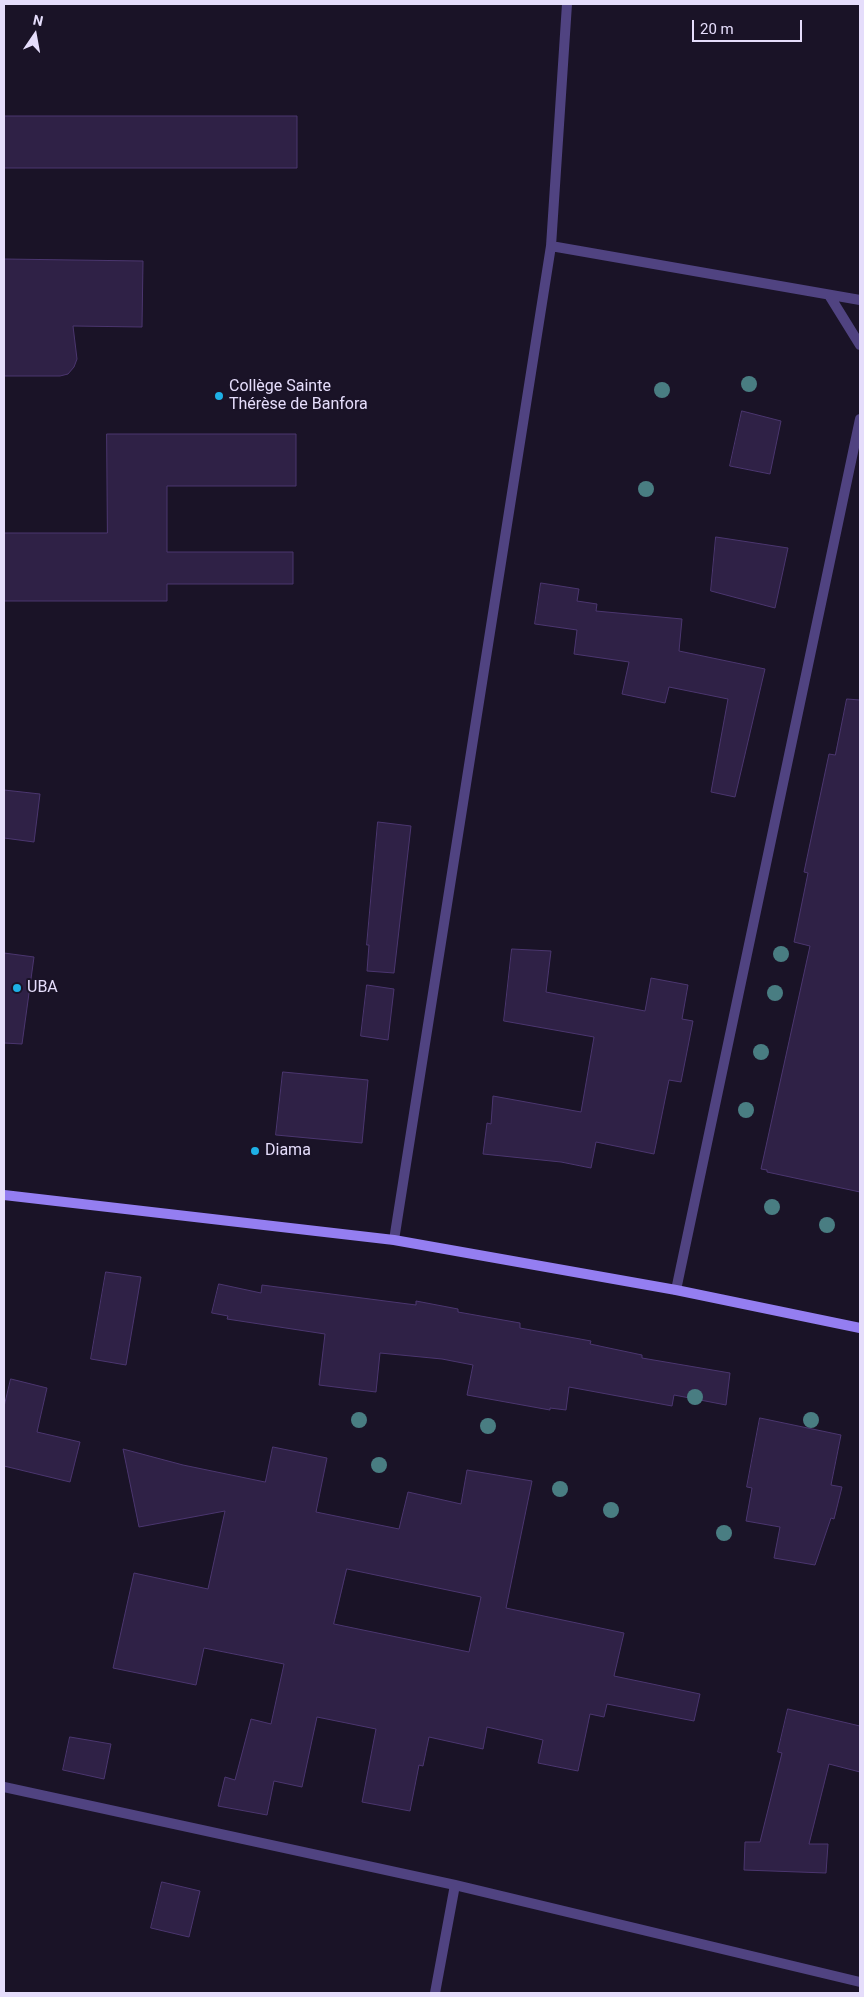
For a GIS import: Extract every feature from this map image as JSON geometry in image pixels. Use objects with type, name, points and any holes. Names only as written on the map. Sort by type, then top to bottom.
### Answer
[{"type":"main road","points":[[4,1195],[394,1240],[676,1290],[860,1328]]},
{"type":"street","points":[[394,1240],[551,246],[567,4]]},
{"type":"street","points":[[551,246],[860,300]]},
{"type":"street","points":[[829,295],[860,345]]},
{"type":"street","points":[[676,1290],[860,419]]},
{"type":"street","points":[[4,1787],[455,1885],[860,1982]]},
{"type":"street","points":[[435,1993],[455,1885]]},
{"type":"building","points":[[4,116],[297,116],[297,168],[4,168]]},
{"type":"building","points":[[4,259],[143,261],[142,327],[73,326],[77,359],[74,367],[68,374],[60,376],[4,376]]},
{"type":"building","points":[[742,411],[781,421],[770,474],[730,466]]},
{"type":"building","points":[[107,434],[296,434],[296,486],[167,486],[167,552],[293,552],[293,584],[167,584],[167,601],[4,601],[4,533],[107,533]]},
{"type":"building","points":[[716,537],[788,548],[775,608],[711,591]]},
{"type":"building","points":[[541,583],[579,589],[577,601],[597,604],[596,611],[682,619],[679,651],[765,669],[735,797],[711,792],[728,699],[669,687],[665,703],[622,694],[629,662],[574,654],[577,630],[535,624]]},
{"type":"building","points":[[847,699],[860,700],[860,1192],[767,1172],[767,1170],[761,1169],[810,946],[794,942],[808,873],[804,872],[829,754],[835,755]]},
{"type":"building","points":[[4,790],[40,794],[34,842],[4,838]]},
{"type":"building","points":[[378,822],[411,826],[394,973],[367,971],[369,945],[367,945]]},
{"type":"building","points":[[512,949],[551,951],[546,992],[645,1011],[651,978],[688,985],[682,1019],[693,1021],[681,1082],[669,1080],[654,1154],[596,1142],[591,1168],[561,1162],[483,1154],[487,1123],[491,1124],[493,1096],[581,1112],[594,1037],[504,1021]]},
{"type":"building","name":"UBA","points":[[4,953],[34,957],[22,1044],[4,1043]]},
{"type":"building","points":[[367,985],[394,989],[388,1040],[361,1036]]},
{"type":"building","points":[[283,1072],[368,1080],[362,1143],[276,1135]]},
{"type":"building","points":[[106,1272],[141,1277],[126,1365],[91,1359]]},
{"type":"building","points":[[219,1284],[261,1293],[262,1285],[416,1305],[416,1301],[458,1309],[458,1312],[520,1323],[520,1328],[591,1341],[590,1344],[642,1355],[642,1358],[730,1373],[726,1405],[674,1395],[672,1406],[569,1387],[566,1410],[550,1408],[550,1410],[467,1395],[473,1365],[442,1359],[380,1353],[376,1392],[319,1385],[325,1334],[227,1319],[228,1316],[212,1313]]},
{"type":"building","points":[[11,1379],[47,1388],[37,1432],[80,1442],[70,1482],[4,1466],[4,1407]]},
{"type":"building","points":[[760,1418],[841,1435],[831,1485],[842,1487],[834,1519],[831,1518],[815,1565],[774,1558],[780,1527],[746,1521],[752,1488],[747,1487]]},
{"type":"building","points":[[273,1447],[327,1458],[316,1512],[399,1529],[408,1492],[461,1504],[467,1470],[532,1481],[506,1608],[624,1633],[614,1676],[700,1694],[694,1721],[607,1704],[604,1717],[590,1714],[578,1771],[538,1763],[543,1740],[487,1727],[483,1749],[429,1737],[423,1766],[419,1765],[410,1811],[362,1802],[376,1729],[317,1717],[302,1787],[274,1781],[267,1815],[218,1806],[225,1777],[235,1780],[251,1719],[271,1724],[284,1664],[204,1648],[196,1685],[113,1668],[134,1573],[208,1589],[225,1511],[139,1527],[123,1449],[183,1465],[265,1482]],"holes":[[[347,1569],[481,1597],[469,1652],[334,1624]]]},
{"type":"building","points":[[788,1709],[860,1726],[860,1772],[829,1764],[809,1844],[828,1844],[826,1873],[744,1870],[745,1842],[760,1842],[782,1753],[778,1752]]},
{"type":"building","points":[[70,1737],[111,1744],[104,1779],[63,1770]]},
{"type":"building","points":[[162,1882],[200,1891],[189,1937],[151,1928]]},
{"type":"place","name":"Collège Sainte Thérèse de Banfora","points":[[219,396]]},
{"type":"place","name":"UBA","points":[[17,988]]},
{"type":"place","name":"Diama","points":[[255,1151]]}]
